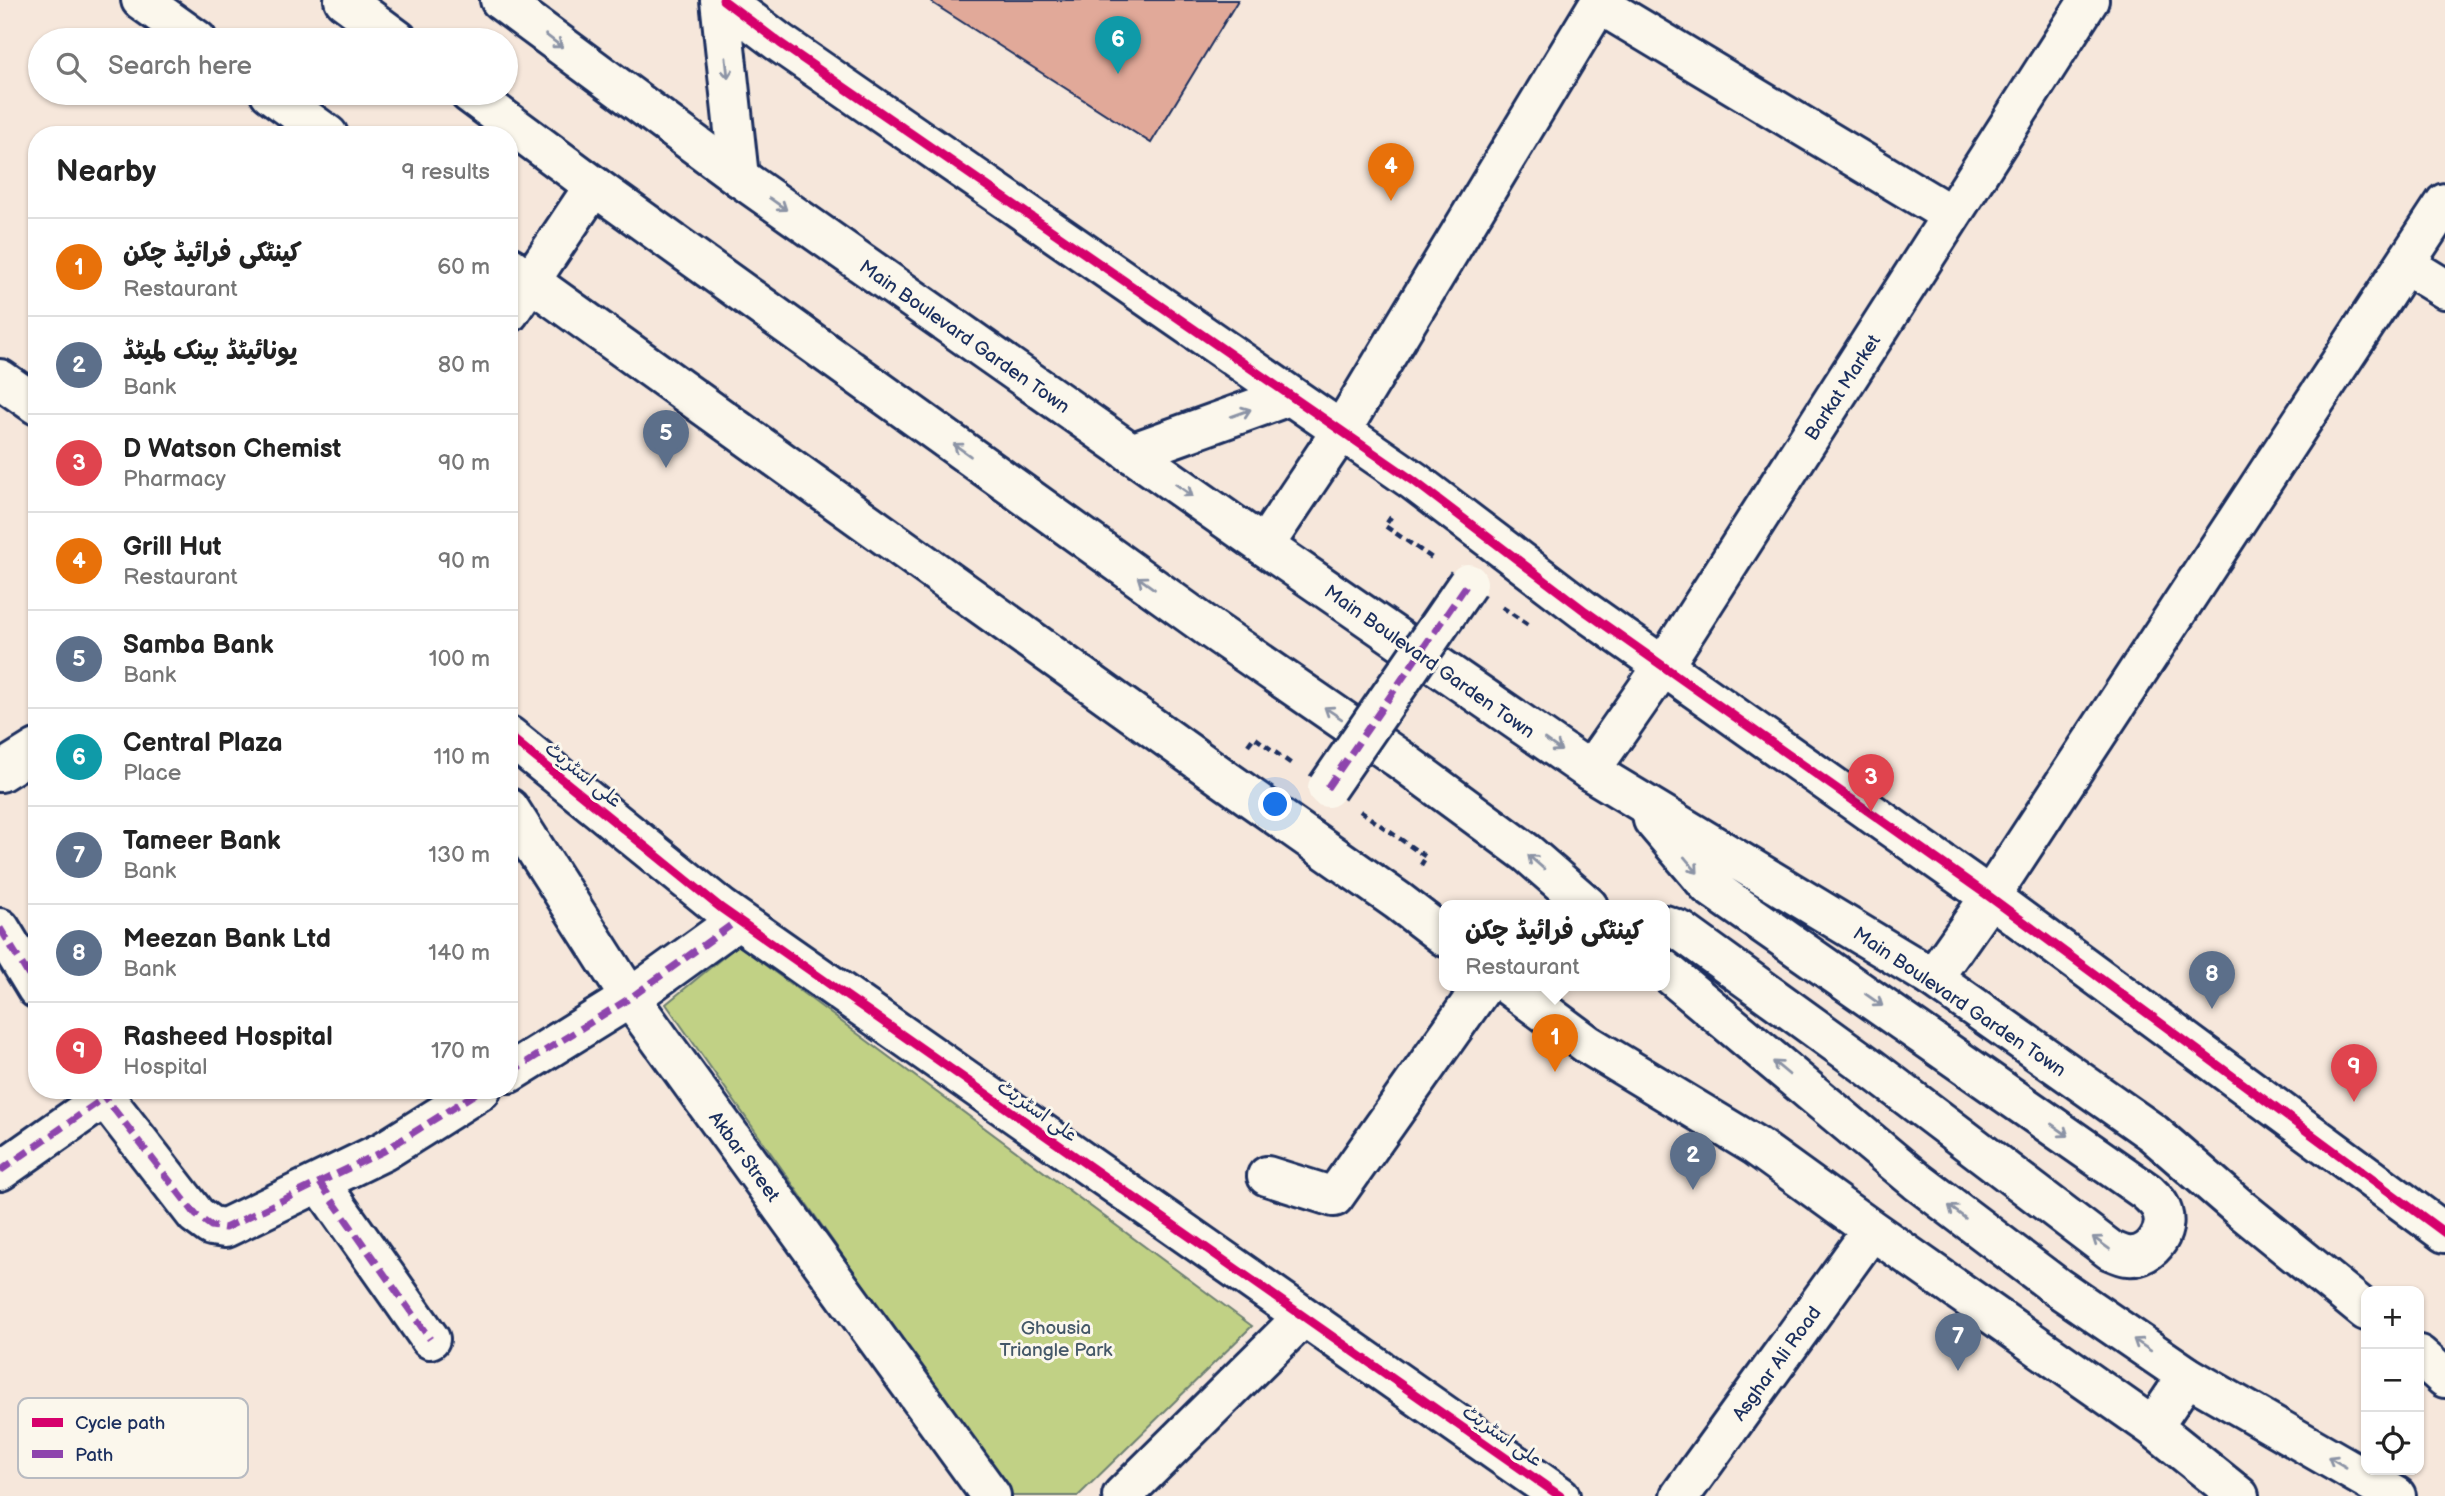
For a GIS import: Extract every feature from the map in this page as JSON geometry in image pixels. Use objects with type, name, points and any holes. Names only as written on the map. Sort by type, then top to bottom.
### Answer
[{"type":"street","points":[[141,0],[180,28]]},
{"type":"street","points":[[344,0],[382,28]]},
{"type":"street","name":"Main Boulevard Garden Town","points":[[500,0],[739,177],[1590,771],[1933,978],[2153,1133],[2361,1307]]},
{"type":"street","points":[[722,0],[739,177]]},
{"type":"street","points":[[722,0],[780,43],[1414,481],[1585,611],[1664,664],[1990,897],[2445,1233]]},
{"type":"street","name":"Barkat Market","points":[[1590,771],[1664,664],[2089,0]]},
{"type":"street","points":[[1264,546],[1341,431],[1600,2],[1951,215]]},
{"type":"street","points":[[287,105],[316,126]]},
{"type":"street","points":[[485,105],[513,126]]},
{"type":"street","points":[[518,129],[1196,619],[1398,758],[1527,853],[1578,897]]},
{"type":"street","points":[[594,186],[520,274],[1439,932]]},
{"type":"street","points":[[1933,978],[1990,897],[2445,203]]},
{"type":"street","points":[[2406,265],[2445,289]]},
{"type":"street","points":[[0,379],[28,399]]},
{"type":"street","points":[[1131,453],[1289,396]]},
{"type":"street","points":[[1326,788],[1468,583]]},
{"type":"street","name":"علی اسٹریٹ","points":[[518,743],[738,920],[1302,1318],[1560,1496]]},
{"type":"street","points":[[0,772],[28,755]]},
{"type":"street","points":[[1631,795],[1709,886],[2147,1192],[2160,1205],[2164,1219],[2161,1238],[2147,1251],[2137,1254],[2128,1256],[2110,1250],[1869,1067],[1681,931],[1670,927]]},
{"type":"street","name":"Akbar Street","points":[[518,822],[630,998],[991,1496]]},
{"type":"street","points":[[518,1067],[630,998],[738,920]]},
{"type":"street","points":[[0,928],[28,974]]},
{"type":"street","points":[[1670,974],[1917,1181],[2057,1287],[2187,1376],[2396,1496]]},
{"type":"street","points":[[1267,1176],[1334,1197],[1479,991]]},
{"type":"street","points":[[1516,991],[1587,1044],[1756,1146],[2153,1427],[2239,1496]]},
{"type":"street","points":[[0,1171],[94,1099]]},
{"type":"street","points":[[105,1099],[197,1215],[211,1226],[225,1228],[384,1151],[467,1099]]},
{"type":"street","points":[[320,1183],[430,1339]]},
{"type":"street","name":"Asghar Ali Road","points":[[1680,1496],[1872,1230]]},
{"type":"street","points":[[1122,1496],[1302,1318]]},
{"type":"street","points":[[2424,1359],[2445,1378]]},
{"type":"street","points":[[2153,1427],[2187,1376]]},
{"type":"path","points":[[1385,526],[1539,633]]},
{"type":"path","points":[[1326,788],[1426,857]]},
{"type":"green space","name":"Ghousia Triangle Park","points":[[738,945],[1252,1326],[1078,1496],[1012,1496],[666,1004]]},
{"type":"building","points":[[931,0],[1238,0],[1151,143]]},
{"type":"marked path","points":[[1327,788],[1468,583]]},
{"type":"marked path","points":[[518,1067],[630,998],[738,920]]},
{"type":"marked path","points":[[0,928],[28,974]]},
{"type":"marked path","points":[[0,1171],[103,1099]]},
{"type":"marked path","points":[[106,1099],[196,1215],[211,1226],[225,1228],[384,1151],[467,1099]]},
{"type":"marked path","points":[[320,1183],[430,1339]]},
{"type":"cycle path","points":[[723,0],[780,43],[1414,481],[1585,611],[1990,897],[2445,1233]]},
{"type":"cycle path","points":[[518,743],[721,908],[1560,1496]]},
{"type":"place","name":"Central Plaza","points":[[1118,74]]},
{"type":"place","name":"Grill Hut","points":[[1391,201]]},
{"type":"place","name":"Samba Bank","points":[[666,468]]},
{"type":"place","name":"D Watson Chemist","points":[[1871,812]]},
{"type":"place","name":"Meezan Bank Ltd","points":[[2212,1009]]},
{"type":"place","name":"کینٹکی فرائیڈ چکن","points":[[1555,1072]]},
{"type":"place","name":"Rasheed Hospital","points":[[2354,1102]]},
{"type":"place","name":"یونائیٹڈ بینک لمیٹڈ","points":[[1693,1190]]},
{"type":"place","name":"Tameer Bank","points":[[1958,1371]]}]
